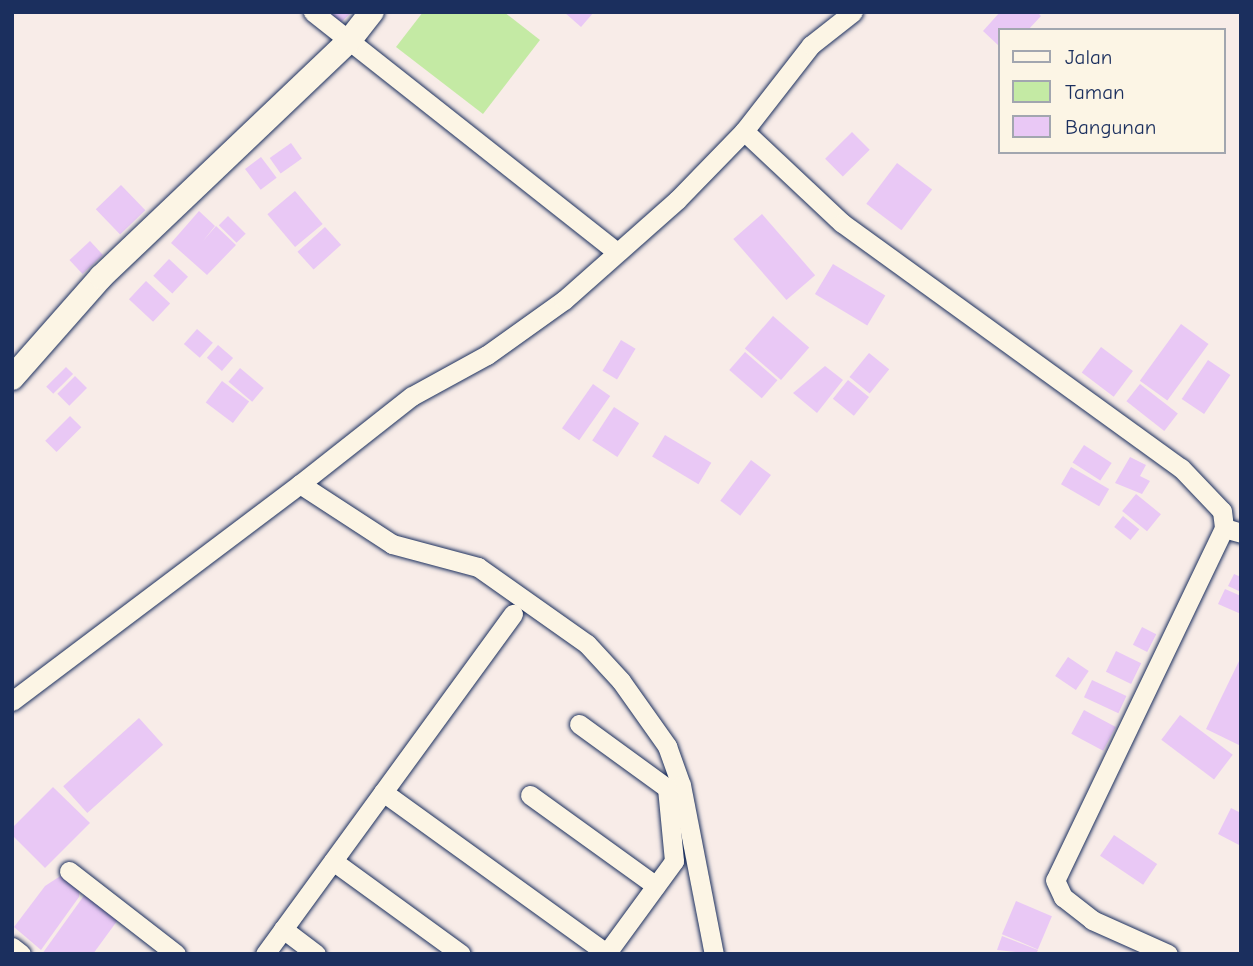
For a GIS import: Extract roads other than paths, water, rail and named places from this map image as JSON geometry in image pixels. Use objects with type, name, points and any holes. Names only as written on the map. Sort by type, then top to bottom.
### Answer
[{"type":"street","points":[[313,12],[616,251]]},
{"type":"street","points":[[12,378],[199,180],[349,41],[372,12]]},
{"type":"street","points":[[12,701],[412,396],[531,327],[744,131],[811,45],[853,12]]},
{"type":"street","points":[[744,131],[852,231],[1207,489],[1232,530],[1055,880],[1063,897],[1092,920],[1168,954]]},
{"type":"street","points":[[300,484],[392,544],[478,567],[587,644],[621,681],[667,746],[681,785],[714,954]]},
{"type":"street","points":[[265,954],[513,614]]},
{"type":"street","points":[[383,792],[606,954],[674,861],[667,788],[579,724]]},
{"type":"street","points":[[530,795],[656,886]]},
{"type":"street","points":[[333,861],[461,954]]},
{"type":"street","points":[[69,871],[176,954]]},
{"type":"street","points":[[282,929],[316,954]]},
{"type":"street","points":[[12,947],[22,954]]}]
